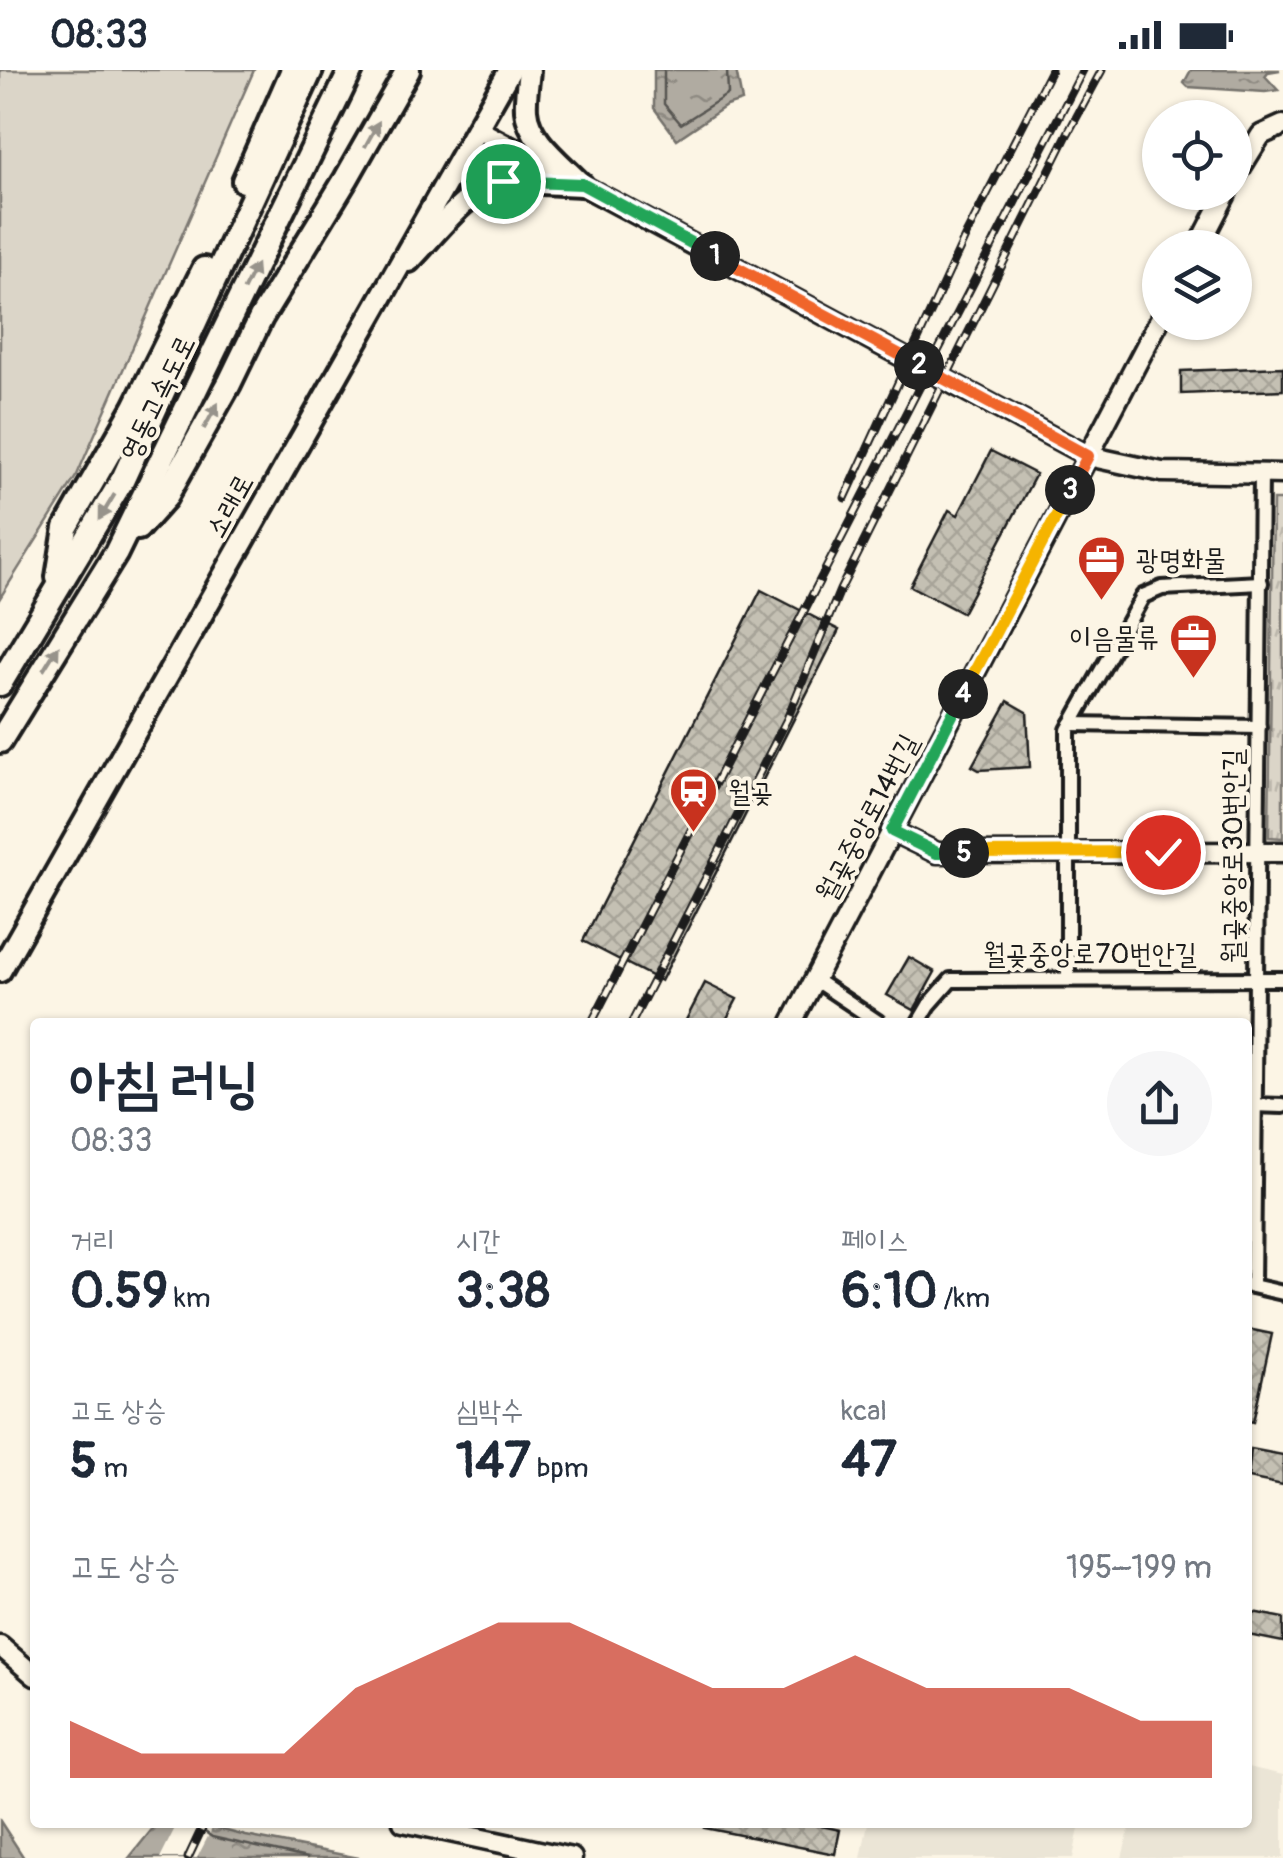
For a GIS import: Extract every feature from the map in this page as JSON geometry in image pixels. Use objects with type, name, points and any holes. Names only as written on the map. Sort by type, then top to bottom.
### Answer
[{"type":"highway","points":[[55,593],[66,528],[136,406],[210,255],[293,70]]},
{"type":"highway","name":"영동고속도로","points":[[0,684],[124,480],[312,70]]},
{"type":"highway","name":"영동고속도로","points":[[0,741],[116,554],[351,70]]},
{"type":"highway","points":[[116,554],[165,498],[261,318],[408,70]]},
{"type":"main road","name":"소래로","points":[[0,970],[510,70]]},
{"type":"main road","points":[[529,70],[529,123],[537,138],[582,184]]},
{"type":"main road","points":[[387,284],[476,192],[491,184],[582,184]]},
{"type":"street","points":[[1252,148],[1260,135],[1283,125]]},
{"type":"street","points":[[477,128],[1088,456],[1162,472],[1283,474]]},
{"type":"street","name":"월곶중앙로14번길","points":[[794,1018],[1149,340]]},
{"type":"street","name":"월곶중앙로30번안길","points":[[1252,1105],[1262,474]]},
{"type":"street","points":[[1068,979],[1068,730],[1143,596],[1162,588],[1261,583]]},
{"type":"street","name":"월곶중앙로30번안길","points":[[1072,724],[1259,727]]},
{"type":"street","points":[[892,831],[937,853],[1283,852]]},
{"type":"street","name":"월곶중앙로70번안길","points":[[921,1018],[951,980],[1283,979]]},
{"type":"street","points":[[814,980],[872,1018]]},
{"type":"street","points":[[1252,1105],[1283,1106]]},
{"type":"street","points":[[1252,1286],[1283,1293]]},
{"type":"street","points":[[0,1646],[30,1672]]},
{"type":"street","points":[[431,1828],[572,1858]]},
{"type":"shaded area","points":[[1252,1768],[1283,1775],[1283,1858],[1122,1858],[1130,1828],[1252,1828]]},
{"type":"shaded area","points":[[867,1828],[1079,1828],[1073,1858],[861,1858]]},
{"type":"green space","points":[[0,70],[254,70],[77,475],[0,598]]},
{"type":"green space","points":[[1273,500],[1283,500],[1283,838],[1269,837]]},
{"type":"water","points":[[654,70],[736,70],[742,101],[726,106],[677,139],[654,108]]},
{"type":"water","points":[[1191,70],[1280,70],[1265,76],[1278,90],[1188,87],[1184,83]]},
{"type":"water","points":[[0,1821],[24,1858],[0,1858]]},
{"type":"water","points":[[153,1828],[215,1828],[359,1858],[129,1858]]},
{"type":"pier","points":[[175,1828],[212,1828],[197,1858],[160,1858]]},
{"type":"building","points":[[1283,367],[1283,390],[1181,394],[1181,371]]},
{"type":"building","points":[[991,451],[1036,474],[962,613],[910,586],[949,510],[958,515]]},
{"type":"building","points":[[761,590],[839,630],[661,981],[583,941]]},
{"type":"building","points":[[1008,701],[1027,712],[1030,767],[979,770],[972,766]]},
{"type":"building","points":[[909,957],[935,972],[914,1010],[887,995]]},
{"type":"building","points":[[705,983],[737,999],[727,1018],[687,1018]]},
{"type":"building","points":[[1252,1330],[1272,1334],[1252,1422]]},
{"type":"building","points":[[1252,1449],[1283,1455],[1283,1485],[1252,1479]]},
{"type":"building","points":[[1252,1612],[1283,1618],[1283,1642],[1252,1636]]},
{"type":"building","points":[[705,1828],[831,1828],[840,1830],[835,1854]]},
{"type":"railway","points":[[845,498],[967,233],[1051,70]]},
{"type":"railway","points":[[594,1018],[1083,70]]},
{"type":"railway","points":[[634,1018],[787,719],[840,590],[1102,70]]},
{"type":"railway","points":[[188,1858],[202,1828]]},
{"type":"place","name":"광명화물","points":[[1101,602]]},
{"type":"place","name":"이음물류","points":[[1194,680]]},
{"type":"place","name":"월곶","points":[[693,834]]},
{"type":"route","points":[[503,181],[582,184],[1088,456],[892,831],[937,853],[1163,852]]}]
